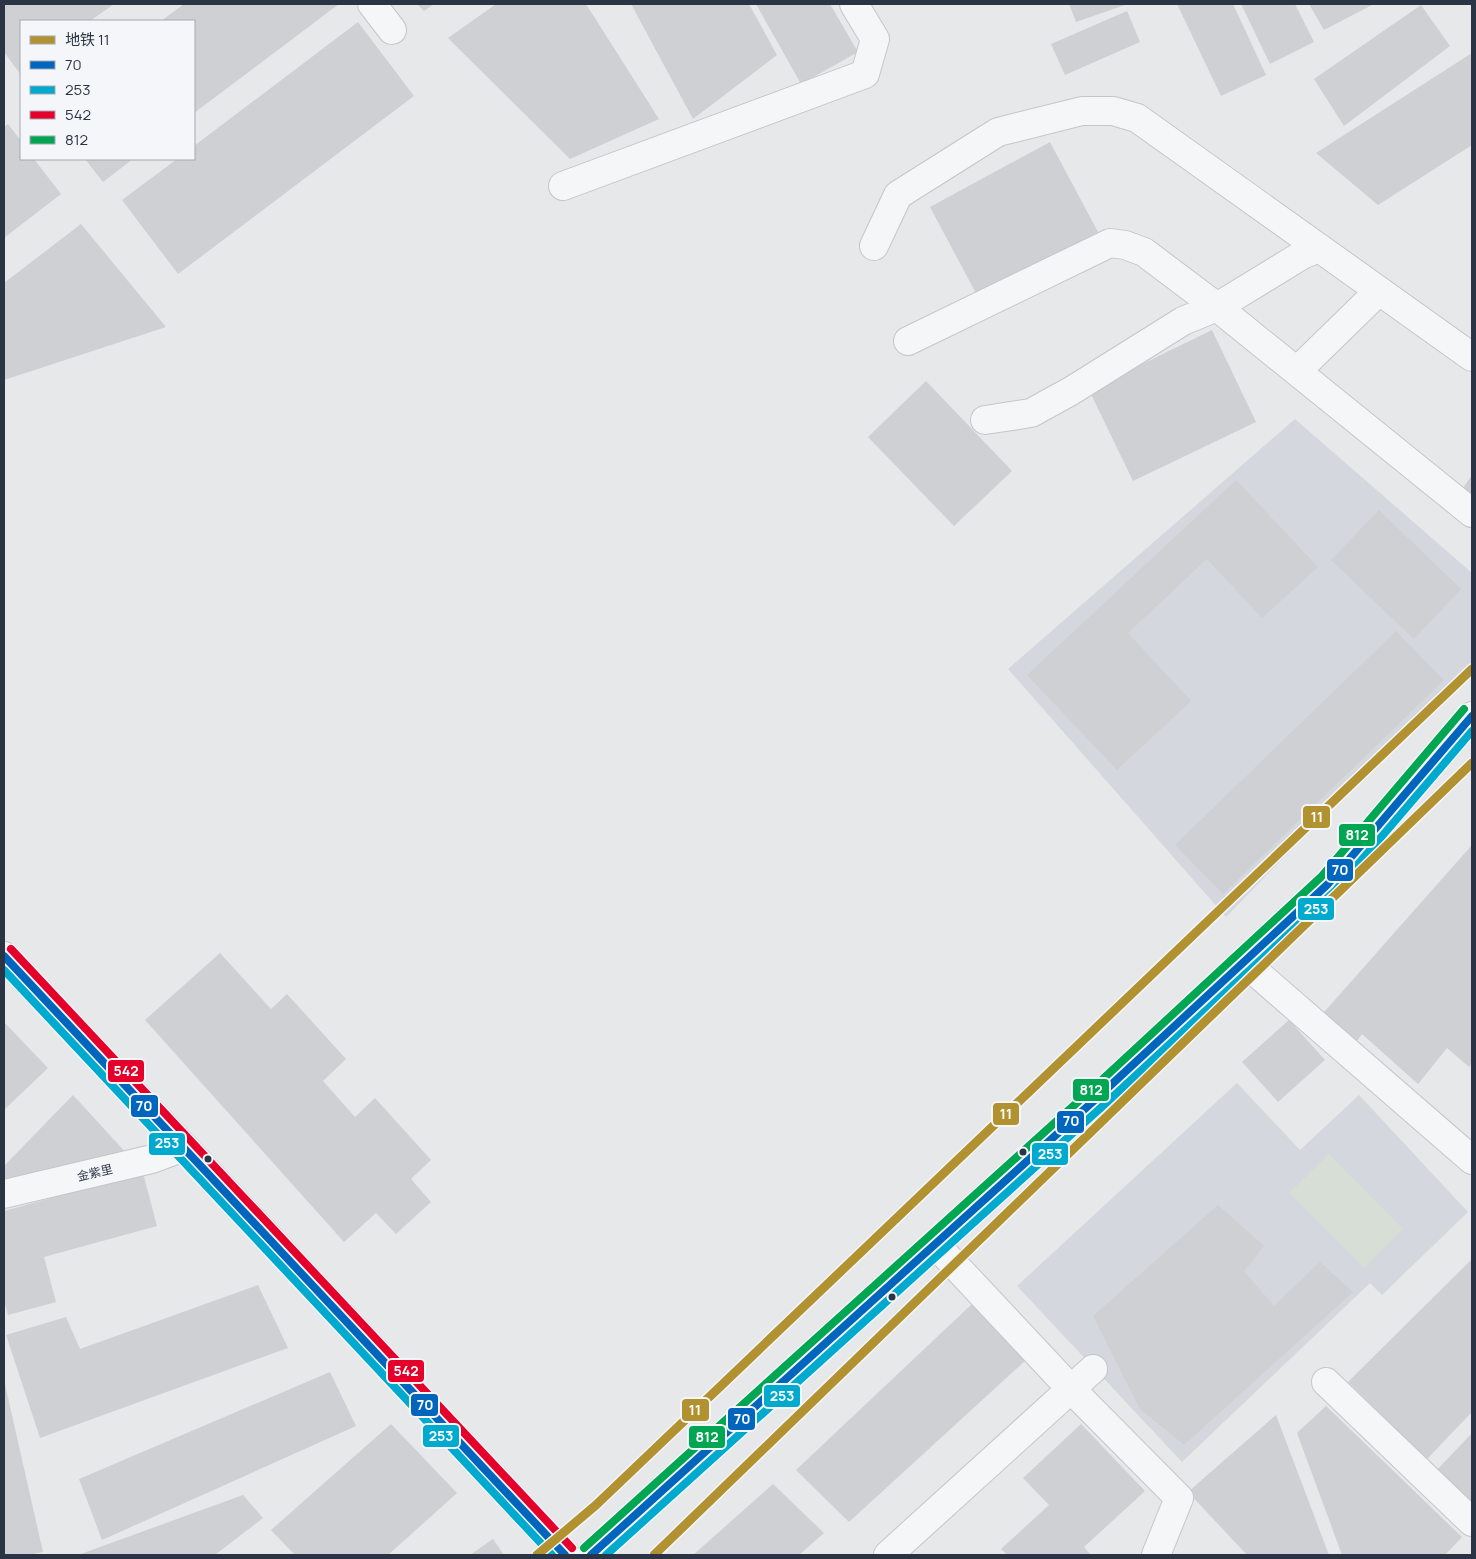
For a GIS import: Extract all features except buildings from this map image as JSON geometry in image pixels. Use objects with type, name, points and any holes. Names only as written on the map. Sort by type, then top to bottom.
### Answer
[{"type":"street","points":[[372,4],[392,30]]},
{"type":"street","points":[[563,186],[865,74],[875,39],[854,4]]},
{"type":"street","points":[[874,246],[898,195],[998,132],[1082,111],[1113,111],[1137,118],[1472,357]]},
{"type":"street","points":[[908,341],[1110,243],[1125,245],[1144,252],[1217,307],[1472,513]]},
{"type":"street","points":[[985,420],[1031,413],[1071,391],[1184,321],[1217,307],[1302,255],[1319,248]]},
{"type":"street","points":[[1297,371],[1379,291]]},
{"type":"street","points":[[591,1555],[1090,1104],[1328,884],[1472,716]]},
{"type":"street","points":[[4,956],[564,1555]]},
{"type":"street","points":[[1244,962],[1472,1160]]},
{"type":"street","name":"金紫里","points":[[4,1194],[152,1159],[184,1147]]},
{"type":"street","points":[[935,1244],[1071,1389],[1179,1498],[1156,1555]]},
{"type":"street","points":[[888,1555],[1093,1369]]},
{"type":"street","points":[[1326,1382],[1472,1522]]},
{"type":"shaded area","points":[[1295,419],[1472,573],[1472,663],[1226,917],[1008,669]]},
{"type":"shaded area","points":[[1237,1083],[1300,1150],[1359,1095],[1468,1212],[1382,1295],[1370,1283],[1182,1462],[1017,1286]]},
{"type":"shaded area","points":[[1329,1154],[1403,1229],[1364,1268],[1289,1193]]},
{"type":"metro line","name":"11","points":[[537,1555],[596,1505],[1472,669]]},
{"type":"metro line","name":"11","points":[[654,1555],[1472,763]]},
{"type":"transit line","name":"812","points":[[584,1548],[1091,1090],[1321,877],[1464,709]]},
{"type":"transit line","name":"70","points":[[591,1555],[1098,1097],[1328,884],[1472,716]]},
{"type":"transit line","name":"253","points":[[606,1555],[1105,1104],[1335,891],[1472,731]]},
{"type":"transit line","name":"542","points":[[11,949],[572,1548]]},
{"type":"transit line","name":"70","points":[[4,956],[565,1555]]},
{"type":"transit line","name":"253","points":[[4,970],[552,1555]]}]
